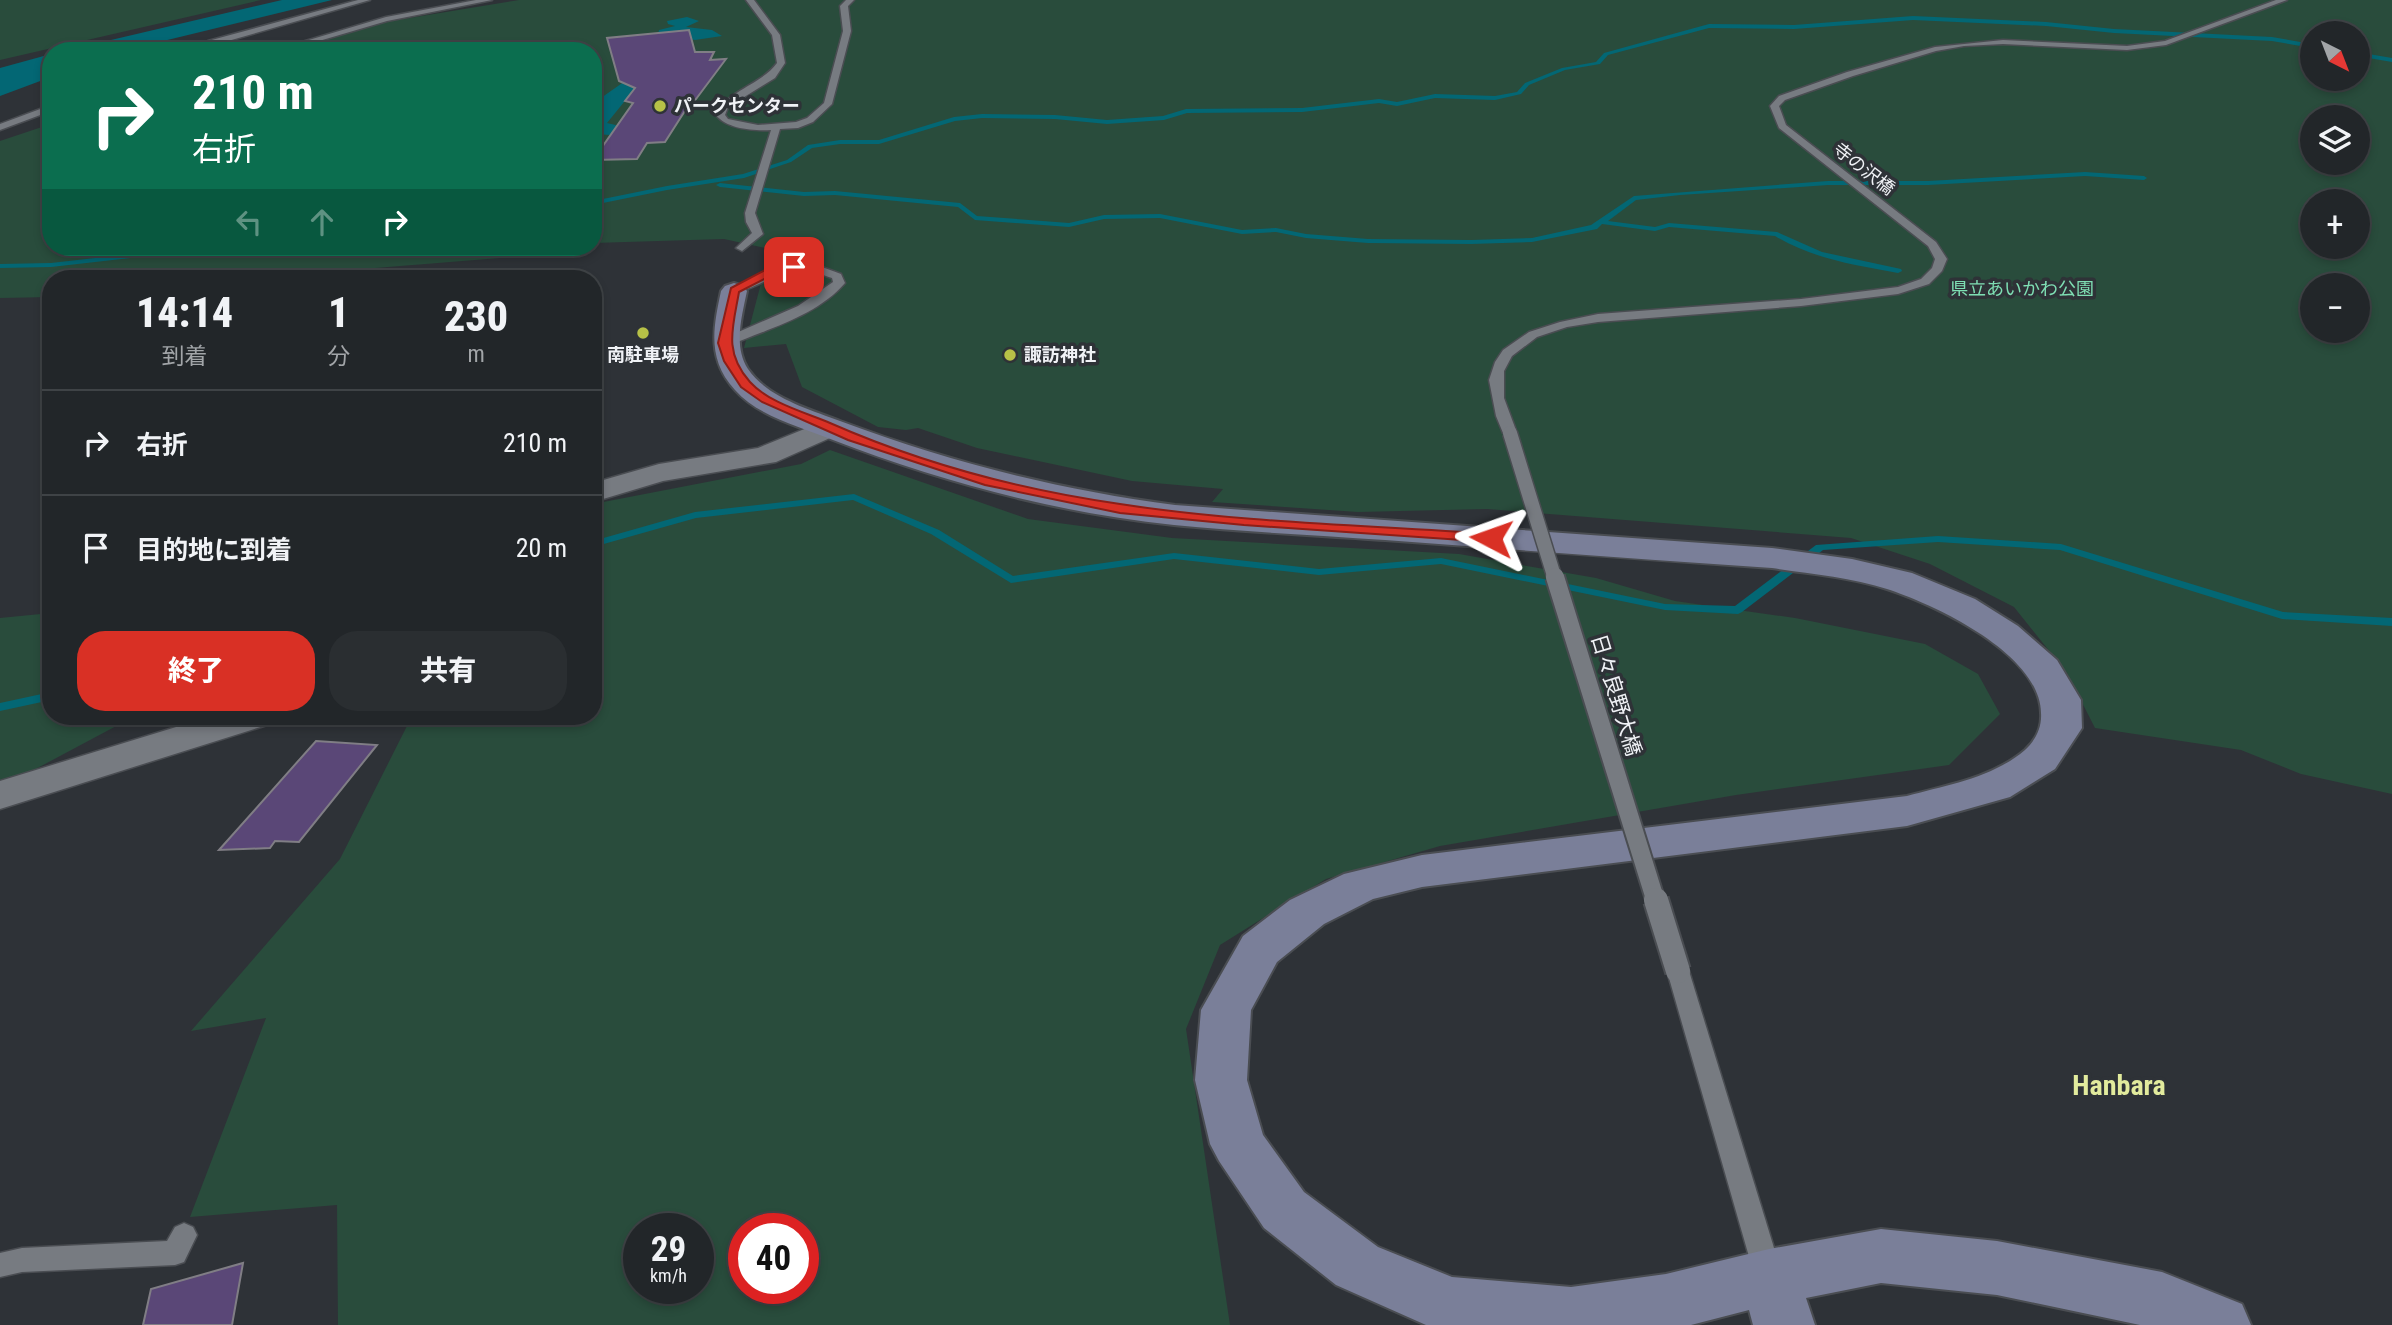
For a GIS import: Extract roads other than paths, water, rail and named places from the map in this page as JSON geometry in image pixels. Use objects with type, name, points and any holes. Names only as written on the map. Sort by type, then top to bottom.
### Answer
[{"type":"street","points":[[734,291],[724,343],[730,361],[746,385],[766,400],[829,428],[990,482],[1120,509],[1244,521],[1772,558],[1830,567],[1899,581],[1962,607],[2005,634],[2043,668],[2062,700],[2062,728],[2040,759],[1995,787],[1907,811],[1422,871],[1360,886],[1307,912],[1259,949],[1226,1010],[1221,1080],[1238,1144],[1284,1210],[1357,1266],[1450,1306],[1571,1316],[1666,1303],[1776,1301],[1881,1256],[1971,1265],[2162,1301],[2220,1325]]},
{"type":"street","points":[[602,489],[659,473],[765,456],[829,428]]},
{"type":"street","points":[[0,795],[224,725]]},
{"type":"lane","points":[[215,42],[366,0]]},
{"type":"lane","points":[[307,42],[386,19],[488,0]]},
{"type":"lane","points":[[750,0],[761,11],[776,35],[780,63],[772,76],[724,106],[720,115],[725,121],[775,133],[810,120],[828,104],[847,31],[844,6],[850,0]]},
{"type":"lane","name":"寺の沢橋","points":[[1510,433],[1495,391],[1496,374],[1502,360],[1518,342],[1545,330],[1577,322],[1850,298],[1917,285],[1936,273],[1941,259],[1932,244],[1782,125],[1774,106],[1782,98],[1827,81],[1935,49],[1975,42],[2141,47],[2185,38],[2283,0]]},
{"type":"lane","points":[[0,127],[42,111]]},
{"type":"lane","points":[[0,136],[42,123]]},
{"type":"lane","points":[[741,248],[758,233],[750,218],[752,206],[775,133]]},
{"type":"lane","points":[[724,343],[806,306],[833,290],[839,283],[837,276],[824,270],[794,267],[770,271],[734,291]]},
{"type":"lane","name":"日々良野大橋","points":[[1510,433],[1678,971],[1776,1301]]},
{"type":"lane","points":[[0,1265],[22,1260],[174,1253],[184,1236]]},
{"type":"water","points":[[282,0],[332,0],[159,42],[102,42]]},
{"type":"water","points":[[687,17],[699,21],[686,27],[712,30],[722,36],[695,40],[658,34],[659,30],[675,26],[667,21]]},
{"type":"water","points":[[42,56],[42,80],[0,96],[0,68]]},
{"type":"water","points":[[628,79],[637,86],[607,123],[620,126],[611,135],[602,134],[602,97]]},
{"type":"waterway","points":[[602,201],[744,176],[789,161],[810,146],[840,142],[879,142],[954,119],[982,116],[1055,117],[1107,122],[1164,118],[1186,111],[1302,110],[1379,101],[1397,104],[1435,96],[1495,98],[1519,93],[1527,84],[1564,69],[1598,63],[1606,54],[1709,26],[1794,27],[1913,18],[2272,39],[2300,44]]},
{"type":"waterway","points":[[2370,56],[2392,60]]},
{"type":"waterway","points":[[720,185],[960,205],[975,218],[1069,225],[1104,217],[1160,216],[1242,232],[1276,230],[1306,236],[1368,241],[1471,242],[1532,240],[1562,235],[1594,227],[1634,198],[1680,193],[1828,183],[1928,183],[2085,174],[2144,178]]},
{"type":"waterway","points":[[1601,222],[1655,229],[1669,225],[1777,234],[1819,254],[1898,271]]},
{"type":"waterway","points":[[0,266],[51,265],[130,256]]},
{"type":"waterway","points":[[602,541],[695,515],[854,497],[935,532],[1011,580],[1174,556],[1319,572],[1441,561],[1665,607],[1738,610],[1820,547],[1938,539],[2061,547],[2282,615],[2392,622]]},
{"type":"waterway","points":[[0,707],[42,698]]},
{"type":"place","name":"パークセンター","points":[[660,106]]},
{"type":"place","name":"南駐車場","points":[[643,333]]},
{"type":"place","name":"諏訪神社","points":[[1010,355]]},
{"type":"district","name":"Hanbara","points":[[2119,1085]]},
{"type":"park label","name":"県立あいかわ公園","points":[[2022,289]]}]
